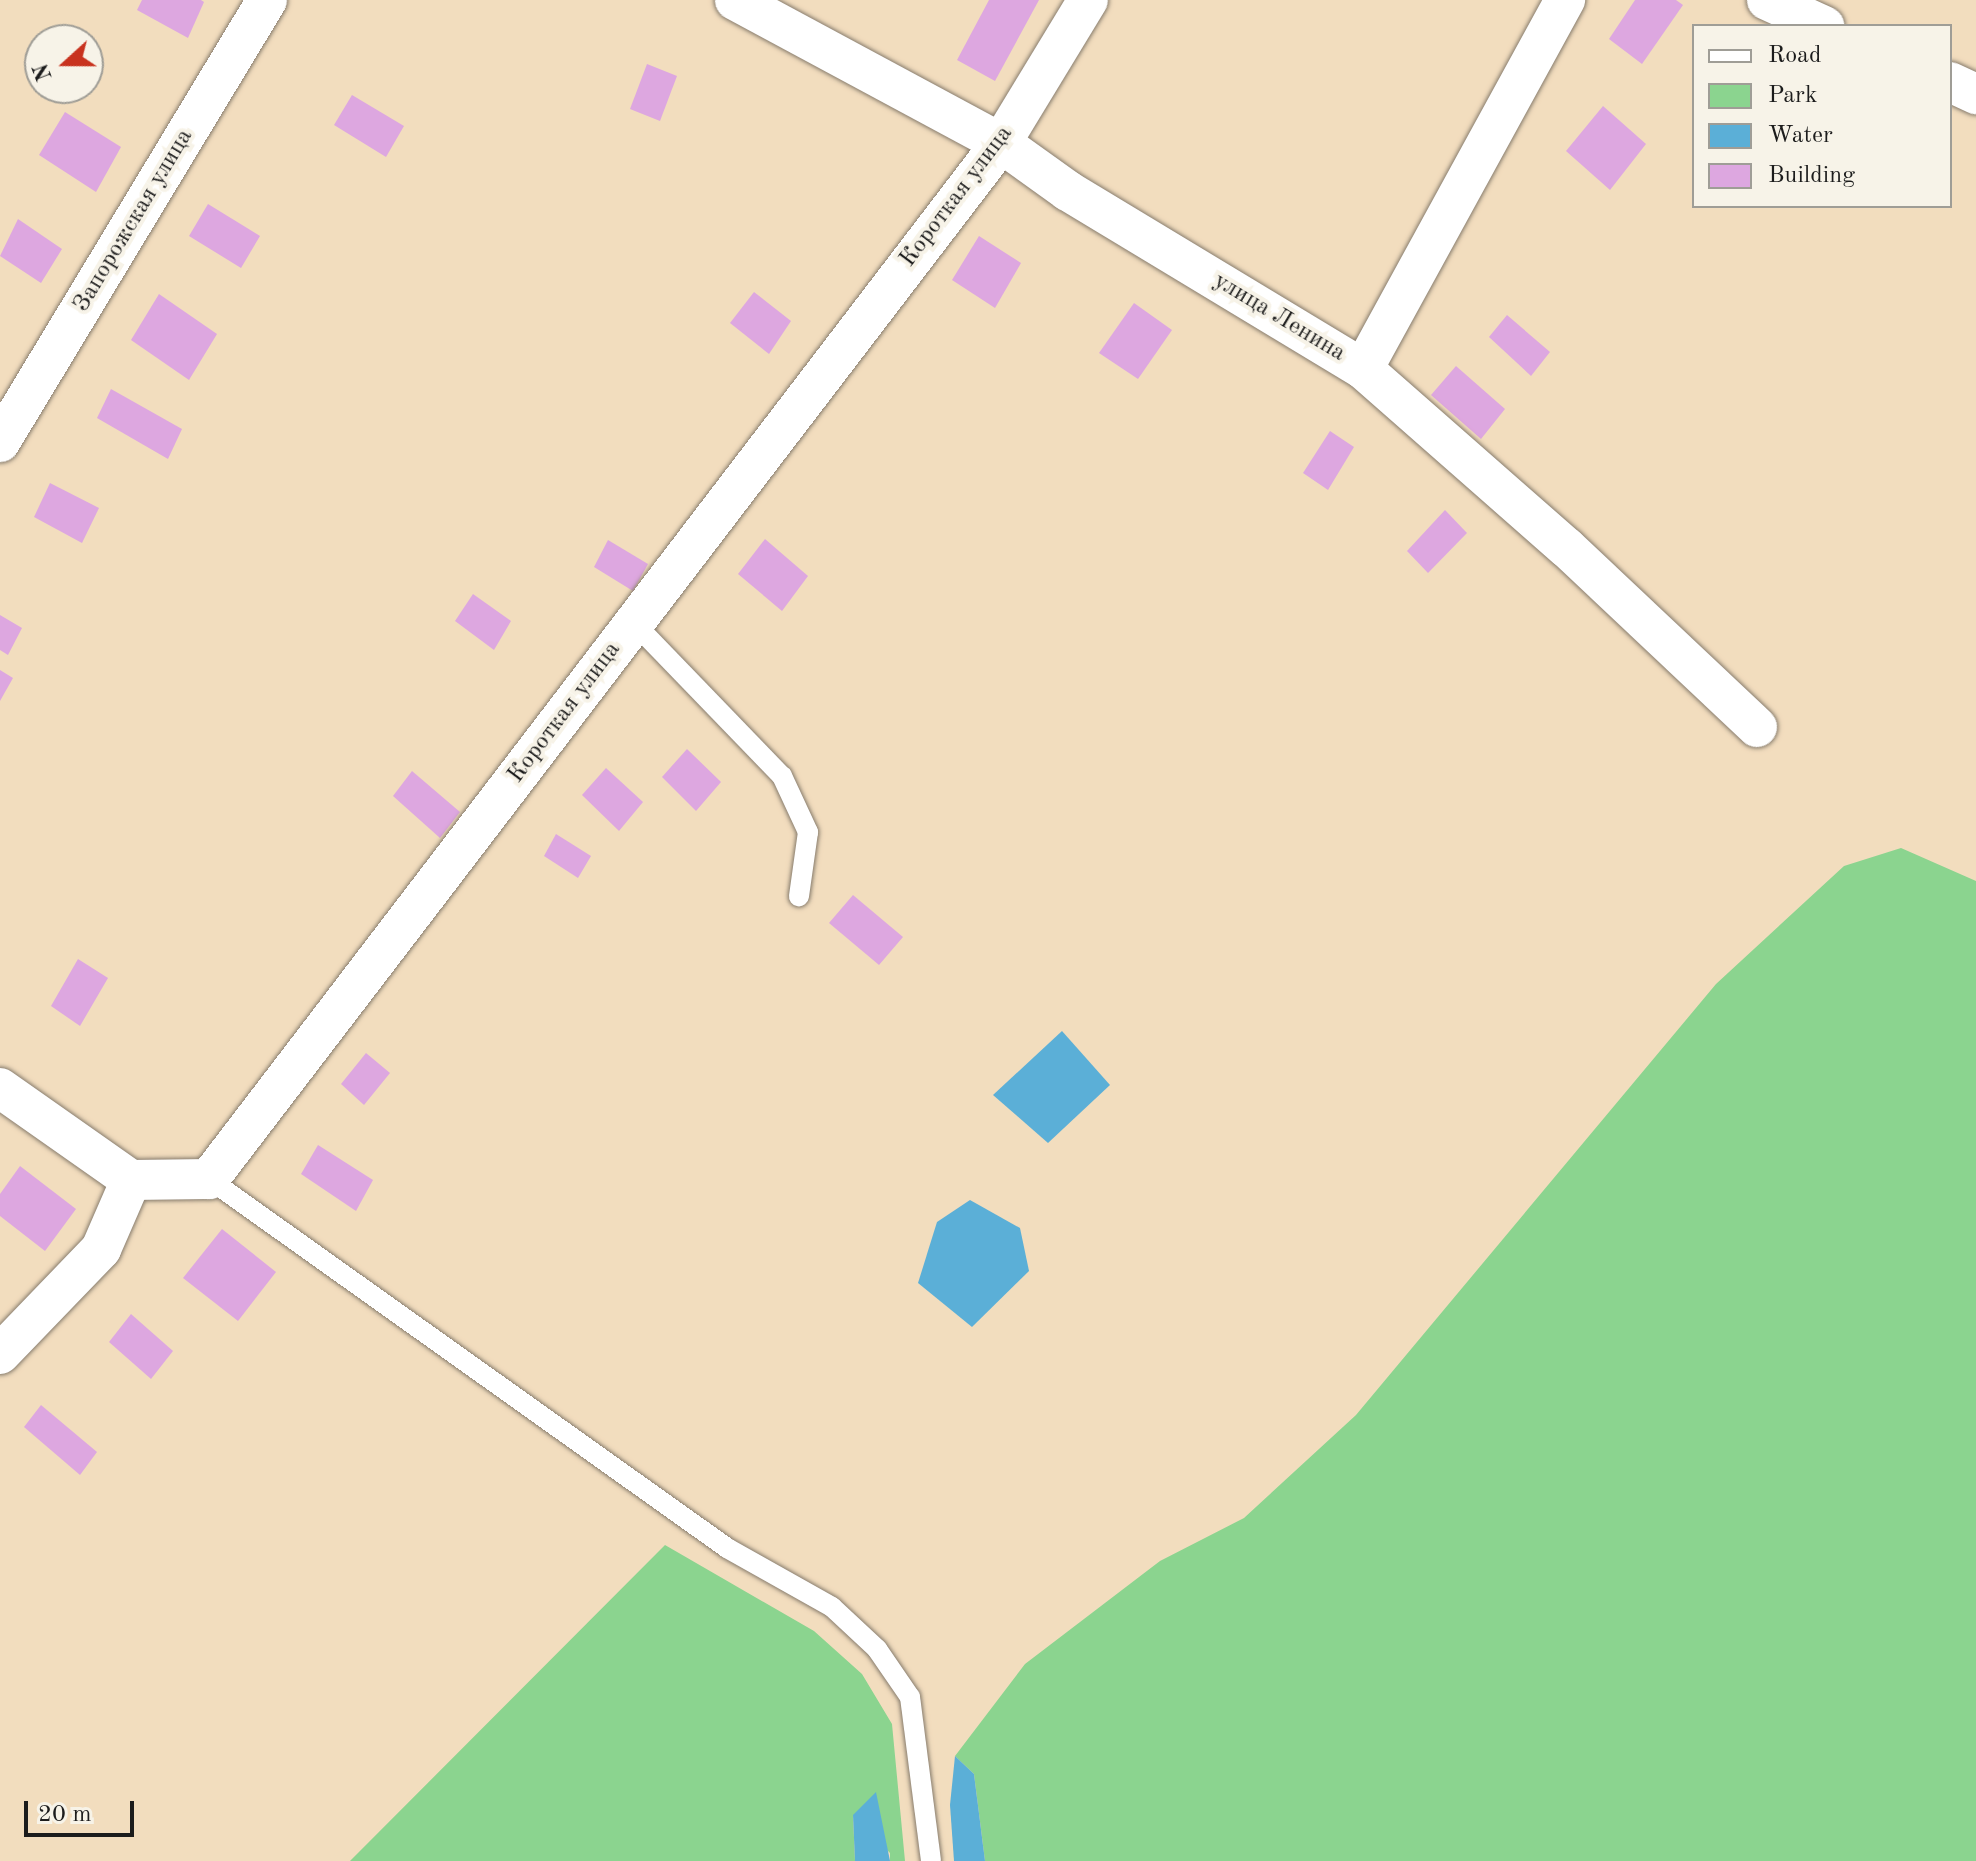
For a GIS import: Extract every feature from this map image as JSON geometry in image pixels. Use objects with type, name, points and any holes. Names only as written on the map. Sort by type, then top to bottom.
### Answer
[{"type":"street","name":"Запорожская улица","points":[[0,442],[267,0]]},
{"type":"street","name":"улица Ленина","points":[[735,0],[1001,143],[1068,191],[1363,369],[1567,548],[1757,727]]},
{"type":"street","name":"Короткая улица","points":[[209,1179],[1001,143],[1088,0]]},
{"type":"street","points":[[1363,369],[1565,0]]},
{"type":"street","points":[[1767,0],[1820,24]]},
{"type":"street","points":[[1952,83],[1976,94]]},
{"type":"street","points":[[0,1088],[131,1180],[209,1179]]},
{"type":"street","points":[[0,1354],[101,1249],[131,1180]]},
{"type":"lane","points":[[634,623],[782,776],[808,832],[799,896]]},
{"type":"lane","points":[[209,1179],[727,1548],[832,1607],[877,1649],[910,1697],[931,1861]]},
{"type":"green space","points":[[1901,848],[1976,881],[1976,1861],[985,1861],[974,1774],[955,1756],[1025,1664],[1160,1561],[1244,1518],[1356,1415],[1716,984],[1844,866]]},
{"type":"green space","points":[[665,1545],[814,1631],[862,1674],[892,1724],[905,1861],[890,1861],[890,1853],[853,1815],[855,1861],[350,1861]]},
{"type":"water","points":[[1062,1031],[1110,1085],[1048,1143],[993,1095]]},
{"type":"water","points":[[970,1200],[1020,1228],[1029,1271],[972,1327],[918,1283],[937,1222]]},
{"type":"water","points":[[955,1756],[974,1774],[985,1861],[954,1861],[950,1805]]},
{"type":"water","points":[[876,1792],[890,1861],[855,1861],[853,1815]]},
{"type":"building","points":[[142,0],[204,2],[188,38],[137,10]]},
{"type":"building","points":[[989,0],[1039,0],[995,81],[957,60]]},
{"type":"building","points":[[1635,0],[1676,0],[1683,5],[1642,64],[1609,39]]},
{"type":"building","points":[[647,64],[677,76],[660,121],[630,109]]},
{"type":"building","points":[[352,95],[404,126],[386,157],[334,125]]},
{"type":"building","points":[[1603,106],[1646,144],[1610,190],[1566,151]]},
{"type":"building","points":[[65,112],[121,147],[96,192],[39,155]]},
{"type":"building","points":[[208,204],[260,236],[241,268],[189,236]]},
{"type":"building","points":[[18,219],[62,249],[41,283],[0,256]]},
{"type":"building","points":[[979,236],[1021,263],[995,308],[952,280]]},
{"type":"building","points":[[754,292],[791,321],[769,354],[730,323]]},
{"type":"building","points":[[159,294],[217,334],[189,380],[131,340]]},
{"type":"building","points":[[1134,303],[1172,330],[1138,379],[1099,353]]},
{"type":"building","points":[[1507,315],[1550,352],[1531,376],[1489,337]]},
{"type":"building","points":[[1456,366],[1505,409],[1481,439],[1431,395]]},
{"type":"building","points":[[111,389],[182,429],[168,459],[97,418]]},
{"type":"building","points":[[1330,431],[1354,447],[1328,490],[1303,473]]},
{"type":"building","points":[[50,483],[99,508],[82,543],[34,517]]},
{"type":"building","points":[[1445,510],[1467,533],[1428,573],[1407,551]]},
{"type":"building","points":[[765,539],[808,576],[782,611],[738,574]]},
{"type":"building","points":[[608,540],[648,564],[633,591],[594,567]]},
{"type":"building","points":[[473,594],[511,621],[494,650],[455,621]]},
{"type":"building","points":[[0,615],[22,628],[8,655],[0,650]]},
{"type":"building","points":[[0,670],[13,678],[0,701]]},
{"type":"building","points":[[687,749],[721,782],[696,811],[662,777]]},
{"type":"building","points":[[606,768],[643,802],[619,831],[582,795]]},
{"type":"building","points":[[412,771],[460,812],[440,838],[393,796]]},
{"type":"building","points":[[556,834],[591,856],[578,878],[544,856]]},
{"type":"building","points":[[853,895],[903,937],[879,965],[829,923]]},
{"type":"building","points":[[78,959],[108,978],[80,1026],[51,1006]]},
{"type":"building","points":[[366,1053],[390,1073],[364,1105],[341,1084]]},
{"type":"building","points":[[318,1145],[373,1180],[356,1211],[301,1174]]},
{"type":"building","points":[[20,1166],[76,1209],[45,1251],[0,1216],[0,1194]]},
{"type":"building","points":[[222,1229],[276,1272],[238,1321],[183,1278]]},
{"type":"building","points":[[131,1314],[173,1351],[151,1379],[109,1342]]},
{"type":"building","points":[[41,1405],[97,1452],[80,1475],[24,1427]]}]
